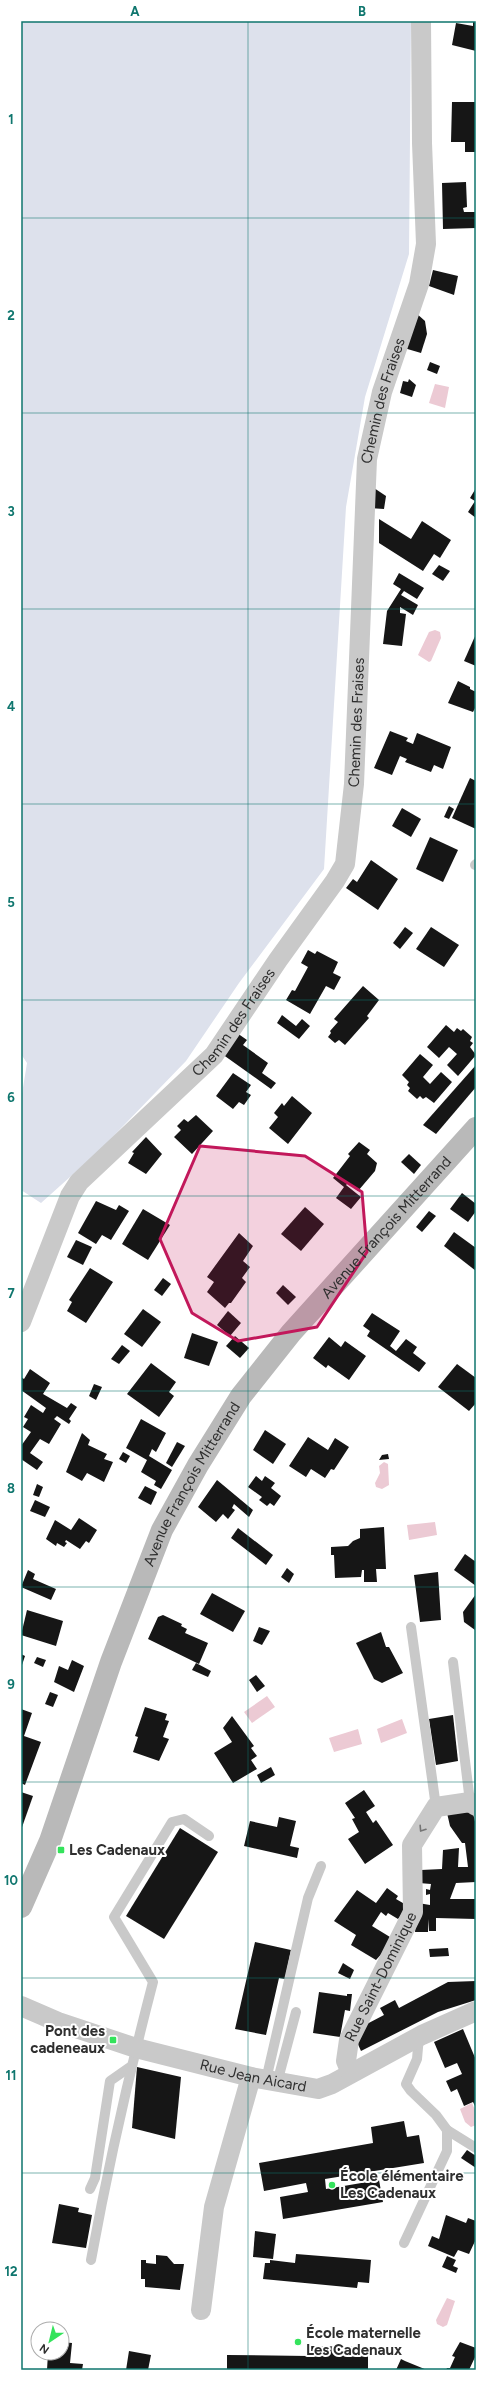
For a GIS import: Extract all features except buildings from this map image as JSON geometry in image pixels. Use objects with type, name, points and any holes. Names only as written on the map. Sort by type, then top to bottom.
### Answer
[{"type":"main road","name":"Avenue François Mitterrand","points":[[21,1907],[50,1841],[111,1662],[162,1530],[198,1465],[241,1396],[291,1333],[476,1128]]},
{"type":"street","name":"Chemin des Fraises","points":[[22,1315],[70,1196],[78,1182],[214,1055],[278,960],[335,881],[345,864],[354,784],[367,459],[382,392],[419,284],[426,244],[422,143],[421,21]]},
{"type":"street","points":[[436,1807],[473,1804]]},
{"type":"street","name":"Rue Saint-Dominique","points":[[351,2073],[346,2062],[349,2040],[413,1912],[412,1845],[436,1807]]},
{"type":"street","name":"Rue Jean Aicard","points":[[21,2006],[58,2022],[136,2048],[265,2080],[318,2089],[332,2084],[419,2036],[476,2012]]},
{"type":"street","points":[[201,2310],[214,2207],[265,2080]]},
{"type":"lane","points":[[411,1627],[436,1807]]},
{"type":"lane","points":[[453,1662],[473,1804]]},
{"type":"lane","points":[[92,2260],[108,2168],[130,2082],[130,2067],[153,1982],[114,1917],[172,1822],[184,1819],[209,1836]]},
{"type":"lane","points":[[265,2080],[308,1898],[321,1866]]},
{"type":"lane","points":[[265,2080],[296,2012]]},
{"type":"lane","points":[[419,2036],[417,2059],[406,2084],[410,2091],[436,2115],[447,2130],[476,2148]]},
{"type":"lane","points":[[90,2189],[95,2178],[110,2081],[130,2067]]},
{"type":"lane","points":[[404,2243],[447,2151],[447,2130]]},
{"type":"highlighted area","points":[[200,1146],[305,1156],[362,1192],[367,1252],[317,1327],[238,1341],[192,1313],[160,1239]]},
{"type":"shaded area","points":[[21,21],[411,21],[409,254],[365,397],[346,507],[324,869],[239,983],[186,1061],[99,1151],[41,1203],[21,1190],[21,1100],[27,1063],[21,1054]]},
{"type":"shaded area","points":[[435,384],[449,387],[445,408],[429,403]]},
{"type":"shaded area","points":[[435,630],[440,632],[441,638],[431,661],[429,662],[418,655],[429,632]]},
{"type":"shaded area","points":[[384,1462],[388,1464],[389,1485],[382,1489],[376,1487],[375,1483],[380,1473],[379,1466]]},
{"type":"shaded area","points":[[435,1522],[437,1535],[409,1540],[407,1525]]},
{"type":"shaded area","points":[[267,1696],[275,1707],[252,1723],[244,1712]]},
{"type":"shaded area","points":[[402,1719],[407,1733],[381,1743],[377,1729]]},
{"type":"shaded area","points":[[358,1729],[362,1744],[334,1752],[329,1738]]},
{"type":"shaded area","points":[[472,2103],[476,2112],[476,2125],[471,2127],[465,2122],[460,2109]]},
{"type":"shaded area","points":[[447,2298],[455,2301],[447,2325],[443,2327],[437,2324],[436,2320]]},
{"type":"place","name":"Les Cadenaux","points":[[61,1850]]},
{"type":"place","name":"Pont des cadeneaux","points":[[113,2040]]},
{"type":"place","name":"École élémentaire Les Cadenaux","points":[[332,2185]]},
{"type":"place","name":"École maternelle Les Cadenaux","points":[[298,2342]]}]
